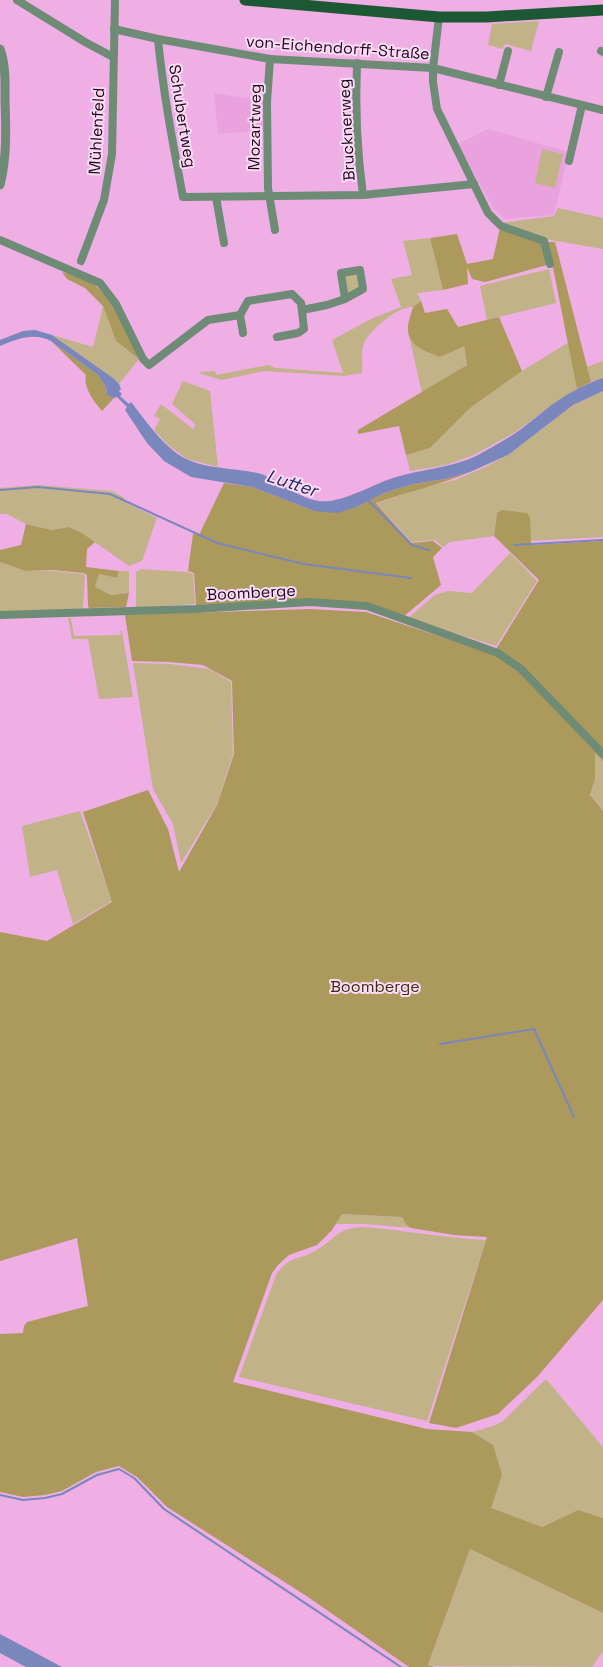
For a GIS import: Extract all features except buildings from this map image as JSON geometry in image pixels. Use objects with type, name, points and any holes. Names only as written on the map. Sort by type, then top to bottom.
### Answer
[{"type":"main road","points":[[245,0],[439,17],[487,17],[603,10]]},
{"type":"street","points":[[18,0],[113,57]]},
{"type":"street","name":"Mühlenfeld","points":[[81,261],[104,200],[112,154],[115,0]]},
{"type":"street","points":[[439,17],[433,68],[437,109],[488,213],[501,226],[544,241],[550,264]]},
{"type":"street","name":"von-Eichendorff-Straße","points":[[114,29],[158,39],[270,59],[433,68],[603,110]]},
{"type":"street","name":"Schubertweg","points":[[158,39],[169,121],[183,197],[216,197]]},
{"type":"street","points":[[0,49],[4,70],[6,135],[5,163],[0,185]]},
{"type":"street","points":[[499,85],[508,51]]},
{"type":"street","points":[[546,97],[559,52]]},
{"type":"street","name":"Mozartweg","points":[[270,59],[266,102],[269,196],[275,230]]},
{"type":"street","name":"Brucknerweg","points":[[357,63],[355,105],[358,154],[364,195]]},
{"type":"street","points":[[569,161],[582,106]]},
{"type":"street","points":[[224,244],[216,197],[364,195],[474,184]]},
{"type":"street","points":[[0,240],[100,283],[116,304],[143,359],[148,365],[208,320],[240,315]]},
{"type":"street","points":[[243,333],[240,315],[248,301],[292,294],[301,303],[304,325],[302,332],[277,337]]},
{"type":"street","points":[[302,310],[345,299]]},
{"type":"street","name":"Boomberge","points":[[0,615],[196,609],[310,602],[366,606],[498,653],[521,669],[603,754]]},
{"type":"shaded area","points":[[539,21],[531,51],[505,44],[503,49],[488,45],[492,24]]},
{"type":"shaded area","points":[[214,93],[264,101],[264,130],[218,134]]},
{"type":"shaded area","points":[[488,129],[569,152],[554,215],[505,219],[493,208],[458,144]]},
{"type":"shaded area","points":[[542,149],[563,154],[555,188],[535,183]]},
{"type":"shaded area","points":[[558,208],[603,218],[603,249],[545,239],[500,223],[554,216]]},
{"type":"shaded area","points":[[430,238],[443,290],[417,293],[421,301],[413,307],[400,310],[376,327],[365,340],[363,346],[362,373],[344,376],[264,371],[221,380],[199,373],[215,371],[216,375],[268,365],[276,368],[343,373],[332,340],[373,318],[401,307],[391,279],[412,275],[403,241]]},
{"type":"shaded area","points":[[549,269],[556,303],[487,320],[480,286]]},
{"type":"shaded area","points":[[355,274],[359,280],[359,286],[358,290],[351,294],[348,292],[345,278],[347,275]]},
{"type":"shaded area","points":[[103,306],[116,341],[139,359],[119,384],[52,335],[93,347]]},
{"type":"shaded area","points":[[408,331],[412,341],[464,345],[467,365],[422,393]]},
{"type":"shaded area","points":[[569,342],[577,389],[517,431],[474,455],[446,465],[410,471],[406,455],[430,448],[470,408],[522,371]]},
{"type":"shaded area","points":[[603,361],[603,378],[591,382],[587,367]]},
{"type":"shaded area","points":[[183,381],[210,391],[218,467],[187,459],[168,445],[154,430],[160,419],[154,416],[161,404],[193,429],[196,425],[172,404]]},
{"type":"shaded area","points":[[603,391],[603,537],[530,541],[530,518],[501,510],[497,513],[494,536],[450,542],[443,547],[435,540],[411,542],[377,503],[422,488],[455,480],[485,467],[508,455],[573,405]]},
{"type":"shaded area","points":[[38,485],[112,491],[125,498],[123,501],[157,518],[142,561],[129,566],[82,533],[69,527],[52,530],[26,524],[7,514],[0,514],[0,488]]},
{"type":"shaded area","points":[[510,553],[537,581],[496,646],[408,618],[435,595],[448,591],[472,593]]},
{"type":"shaded area","points":[[0,562],[25,571],[85,574],[83,609],[0,612]]},
{"type":"shaded area","points":[[141,569],[193,574],[195,604],[136,608],[136,572]]},
{"type":"shaded area","points":[[119,571],[129,571],[129,593],[111,595],[95,587],[99,574],[117,578]]},
{"type":"shaded area","points":[[68,617],[71,619],[74,636],[121,635],[120,631],[122,631],[133,697],[99,699],[88,639],[72,639]]},
{"type":"shaded area","points":[[133,663],[170,664],[209,669],[231,682],[233,754],[217,804],[181,863],[173,824],[153,789]]},
{"type":"shaded area","points":[[595,752],[603,761],[603,811],[590,795],[595,779]]},
{"type":"shaded area","points":[[80,811],[112,901],[73,924],[57,870],[30,877],[22,826]]},
{"type":"shaded area","points":[[341,1214],[402,1217],[412,1228],[336,1224]]},
{"type":"shaded area","points":[[362,1227],[486,1240],[427,1421],[239,1377],[276,1275],[281,1268],[291,1261],[312,1253],[338,1234],[353,1228]]},
{"type":"shaded area","points":[[546,1379],[603,1447],[603,1518],[578,1510],[542,1527],[490,1508],[493,1445],[472,1432],[503,1421]]},
{"type":"shaded area","points":[[470,1549],[603,1613],[603,1651],[592,1667],[428,1666]]},
{"type":"green space","points":[[500,228],[541,242],[547,265],[485,282],[472,279],[467,267],[468,284],[443,290],[430,238],[457,234],[467,264],[493,259]]},
{"type":"green space","points":[[548,242],[555,242],[591,382],[577,389]]},
{"type":"green space","points":[[62,272],[91,282],[105,295],[116,312],[139,359],[116,341],[103,306],[85,288],[67,279]]},
{"type":"green space","points":[[421,301],[425,313],[447,309],[458,327],[499,317],[522,371],[470,408],[430,448],[406,455],[399,426],[358,434],[358,430],[467,365],[464,346],[440,357],[415,345],[409,337],[409,322],[413,307]]},
{"type":"green space","points":[[51,341],[98,375],[106,387],[107,395],[114,398],[102,411],[88,389],[85,380],[86,375]]},
{"type":"green space","points":[[470,472],[376,503],[411,543],[433,541],[442,548],[433,557],[441,585],[403,617],[367,602],[309,600],[196,605],[194,573],[188,571],[193,534],[199,535],[224,483],[252,487],[314,511],[357,507],[384,493],[413,484],[445,479]]},
{"type":"green space","name":"Boomberge","points":[[501,510],[527,513],[530,518],[531,545],[603,541],[603,761],[595,753],[595,779],[590,795],[603,811],[603,1300],[538,1376],[498,1414],[456,1428],[429,1423],[487,1237],[454,1235],[411,1228],[402,1217],[342,1214],[332,1230],[317,1245],[289,1255],[272,1273],[233,1382],[427,1429],[472,1432],[493,1445],[502,1475],[491,1508],[542,1527],[578,1510],[603,1518],[603,1613],[470,1549],[428,1665],[434,1667],[409,1667],[308,1597],[167,1507],[137,1477],[119,1466],[96,1472],[62,1491],[45,1495],[23,1497],[0,1492],[0,1334],[23,1333],[27,1322],[88,1306],[77,1238],[0,1261],[0,932],[47,941],[112,902],[83,812],[148,790],[168,829],[179,872],[217,805],[234,754],[232,681],[203,665],[132,661],[125,615],[310,609],[366,612],[493,654],[539,580],[494,536],[497,513]]},
{"type":"green space","points":[[26,524],[52,530],[69,527],[95,542],[87,549],[86,567],[119,571],[117,578],[99,574],[95,587],[111,595],[129,593],[126,607],[89,608],[87,575],[84,573],[52,570],[25,571],[0,562],[0,550],[21,545]]},
{"type":"water","points":[[35,330],[52,335],[113,378],[121,389],[119,391],[122,394],[120,396],[129,404],[131,402],[163,441],[186,459],[203,465],[257,473],[273,479],[303,496],[319,501],[336,500],[390,479],[467,460],[515,433],[572,392],[603,378],[603,391],[573,405],[508,455],[470,472],[445,479],[413,484],[384,493],[357,507],[337,513],[314,511],[252,487],[191,477],[164,461],[147,443],[125,410],[127,407],[117,397],[114,398],[107,395],[106,387],[98,375],[51,341],[44,338],[31,337],[0,346],[0,340],[23,331]]},
{"type":"water","points":[[0,1634],[62,1667],[26,1667],[0,1653]]},
{"type":"waterway","points":[[0,490],[38,487],[110,494],[217,543],[304,564],[411,578]]},
{"type":"waterway","points":[[367,499],[412,545],[429,550]]},
{"type":"waterway","points":[[514,545],[603,540]]},
{"type":"waterway","points":[[440,1044],[534,1029],[574,1117]]},
{"type":"waterway","points":[[0,1495],[23,1500],[45,1498],[62,1494],[97,1475],[119,1469],[134,1478],[164,1509],[401,1667]]},
{"type":"water label","name":"Lutter","points":[[292,483]]}]
